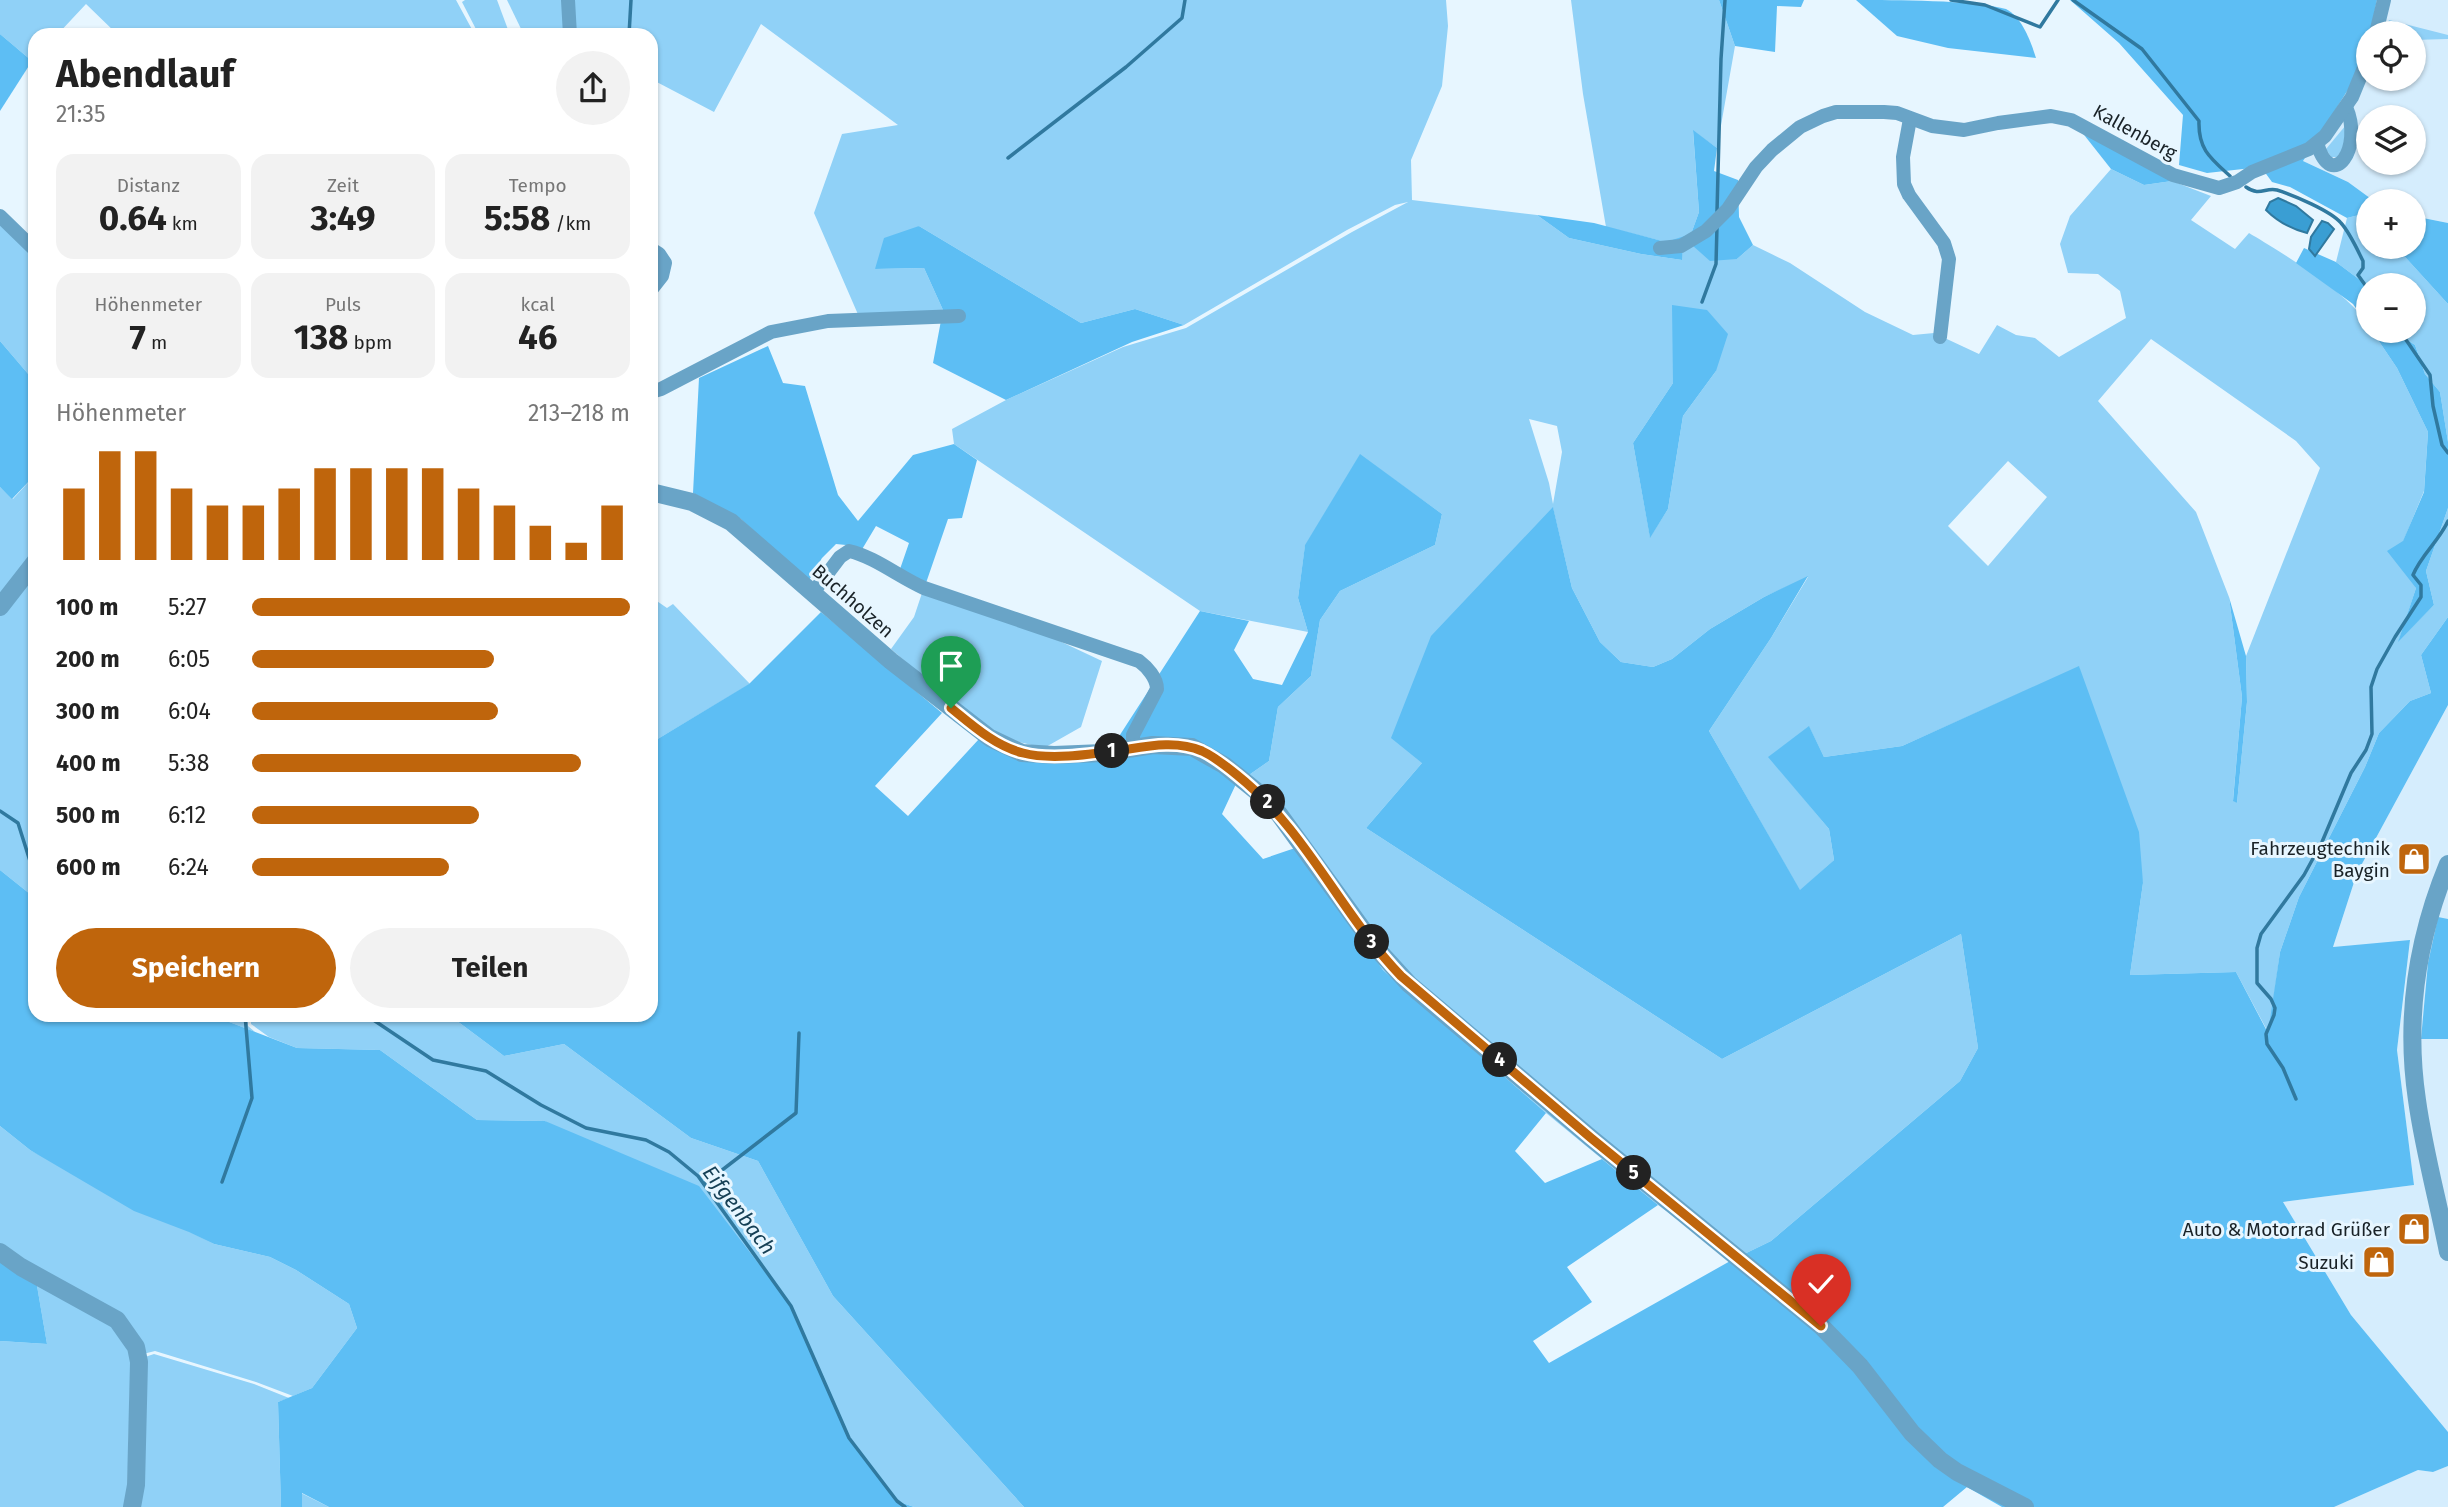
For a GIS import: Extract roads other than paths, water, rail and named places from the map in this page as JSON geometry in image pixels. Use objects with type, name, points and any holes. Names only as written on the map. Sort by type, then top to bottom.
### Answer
[{"type":"street","points":[[568,0],[570,28]]},
{"type":"street","points":[[2379,21],[2384,0]]},
{"type":"street","name":"Kallenberg","points":[[1660,248],[1681,246],[1706,231],[1728,209],[1756,167],[1772,150],[1800,127],[1836,112],[1897,113],[1932,126],[1964,130],[2051,116],[2071,120],[2173,176],[2219,188],[2237,182],[2252,172],[2316,143],[2332,128],[2356,90]]},
{"type":"street","points":[[2316,143],[2322,158],[2328,163],[2337,164],[2345,160],[2352,134],[2352,120],[2346,107]]},
{"type":"street","points":[[1910,119],[1903,158],[1904,184],[1944,243],[1949,259],[1940,337]]},
{"type":"street","points":[[0,216],[28,243]]},
{"type":"street","points":[[658,254],[662,257],[665,267],[658,281]]},
{"type":"street","points":[[658,390],[771,332],[828,321],[959,316]]},
{"type":"street","name":"Buchholzen","points":[[658,494],[692,502],[731,522],[891,661],[990,738],[1022,753],[1054,755],[1103,752],[1167,744],[1192,747],[1212,756],[1260,794],[1286,822],[1377,948],[1409,984],[1591,1138],[1821,1326],[1860,1366],[1912,1433],[1940,1460],[1956,1472],[2025,1507]]},
{"type":"street","points":[[812,594],[840,557],[849,551],[924,588],[1139,661],[1157,684],[1157,689],[1133,736],[1133,748]]},
{"type":"street","points":[[0,607],[28,571]]},
{"type":"street","points":[[2448,864],[2423,938],[2412,1032],[2419,1114],[2448,1252]]},
{"type":"street","points":[[0,1252],[21,1267],[117,1320],[136,1347],[139,1362],[136,1485],[132,1506]]},
{"type":"waterway","points":[[629,28],[631,0]]},
{"type":"waterway","points":[[1008,158],[1126,67],[1182,18],[1185,0]]},
{"type":"waterway","points":[[1717,211],[1725,0]]},
{"type":"waterway","points":[[1951,0],[1985,5],[2040,27],[2058,0]]},
{"type":"waterway","points":[[2073,0],[2142,49],[2199,121],[2203,146],[2230,176]]},
{"type":"waterway","points":[[2246,187],[2259,192],[2273,189],[2284,192],[2336,218],[2347,231],[2363,261],[2359,273]]},
{"type":"waterway","points":[[1702,302],[1716,264],[1717,226]]},
{"type":"waterway","points":[[2408,343],[2430,375],[2433,406],[2442,445],[2448,453]]},
{"type":"waterway","points":[[2296,1099],[2283,1068],[2267,1044],[2266,1034],[2275,1008],[2257,983],[2257,948],[2261,934],[2304,875],[2322,842],[2351,773],[2366,750],[2372,734],[2371,687],[2377,669],[2421,597],[2421,585],[2413,575],[2448,521]]},
{"type":"waterway","name":"Eifgenbach","points":[[0,811],[18,823],[28,855]]},
{"type":"waterway","points":[[222,1182],[252,1098],[246,1022]]},
{"type":"waterway","name":"Eifgenbach","points":[[376,1022],[433,1060],[486,1071],[541,1105],[586,1128],[646,1140],[669,1152],[698,1176],[791,1306],[849,1438],[897,1501],[905,1507]]},
{"type":"waterway","points":[[704,1184],[796,1113],[799,1033]]},
{"type":"place","name":"Fahrzeugtechnik Baygin","points":[[2414,859]]},
{"type":"place","name":"Auto & Motorrad Grüßer","points":[[2414,1229]]},
{"type":"place","name":"Suzuki","points":[[2379,1262]]}]
